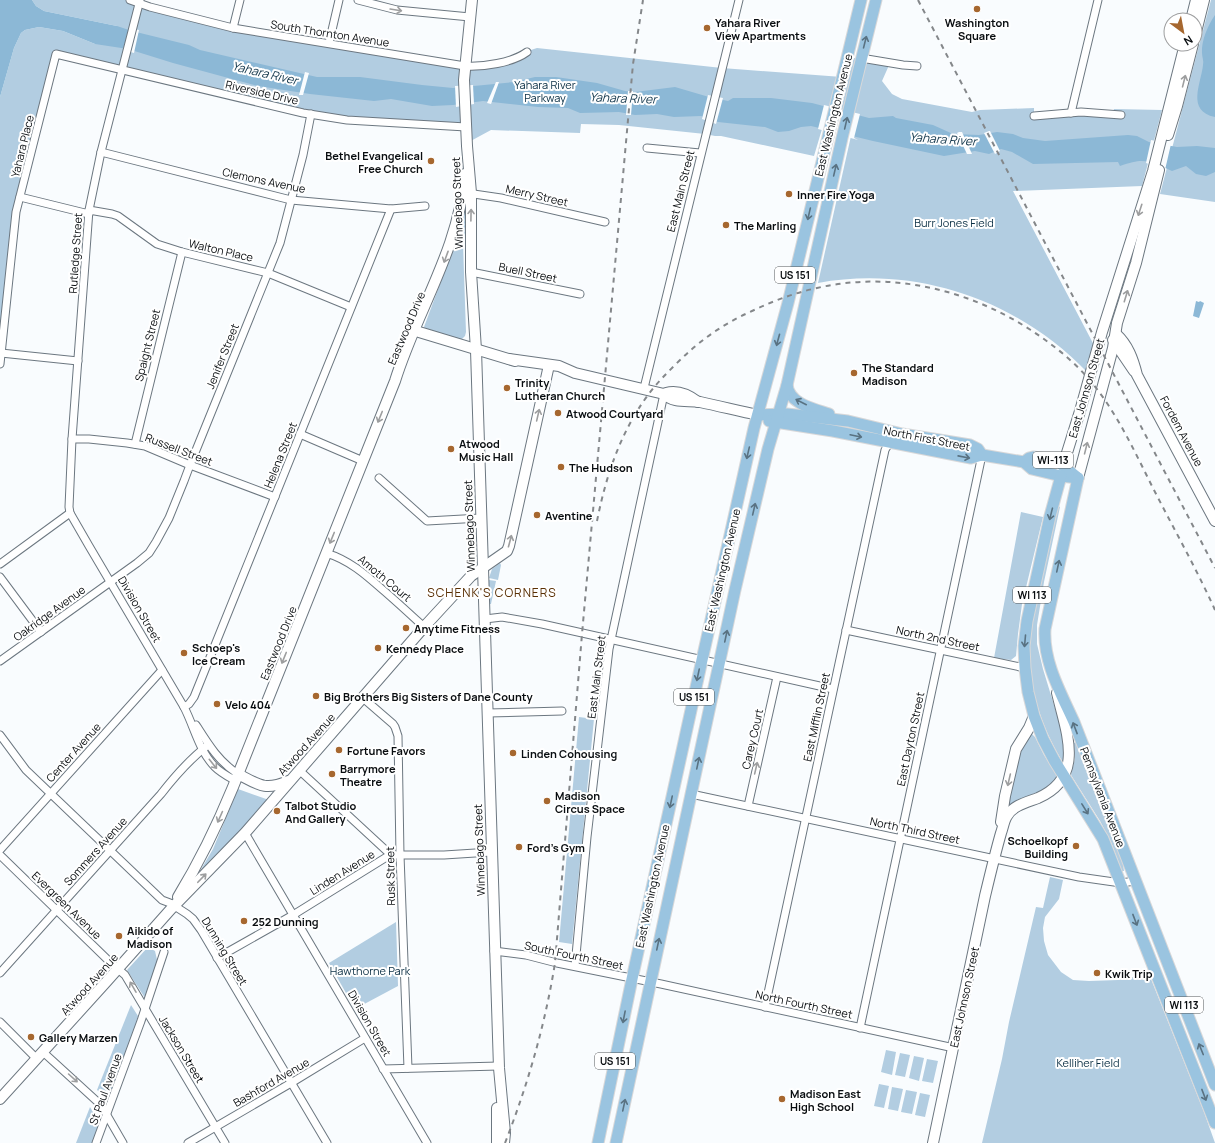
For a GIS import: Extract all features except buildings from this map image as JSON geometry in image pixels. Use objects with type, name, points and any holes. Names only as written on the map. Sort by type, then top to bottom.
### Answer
[{"type":"main road","name":"East Washington Avenue","points":[[598,1143],[632,978],[754,428],[790,296],[861,0]]},
{"type":"main road","name":"East Washington Avenue","points":[[616,1143],[649,982],[763,469],[787,385],[849,107],[876,0]]},
{"type":"main road","points":[[787,385],[789,393],[797,401],[848,421]]},
{"type":"main road","name":"North First Street","points":[[777,418],[793,414],[848,421],[893,432],[974,447],[987,456]]},
{"type":"main road","points":[[758,415],[767,421],[777,418]]},
{"type":"main road","name":"North First Street","points":[[777,418],[926,450],[971,458],[987,456],[1024,462],[1032,469],[1060,476],[1078,478]]},
{"type":"main road","points":[[926,450],[941,445],[945,441]]},
{"type":"main road","name":"North First Street","points":[[1024,462],[1033,457],[1057,461],[1078,478]]},
{"type":"main road","name":"East Johnson Street","points":[[1034,716],[1024,668],[1024,646],[1027,621],[1060,476]]},
{"type":"main road","name":"East Johnson Street","points":[[1072,501],[1078,478]]},
{"type":"main road","name":"Pennsylvania Avenue","points":[[1072,501],[1045,629],[1044,643],[1053,672],[1215,1085]]},
{"type":"main road","name":"Pennsylvania Avenue","points":[[1034,716],[1043,739],[1103,839],[1215,1123]]},
{"type":"main road","points":[[603,1121],[608,1130],[606,1143]]},
{"type":"street","name":"South Thornton Avenue","points":[[130,0],[140,1],[150,7],[233,28],[465,66],[479,67],[506,61],[527,52]]},
{"type":"street","points":[[233,28],[240,0]]},
{"type":"street","points":[[329,44],[339,0]]},
{"type":"street","points":[[358,0],[397,10],[470,17]]},
{"type":"street","name":"Winnebago Street","points":[[467,146],[464,80],[472,0]]},
{"type":"street","name":"East Main Street","points":[[644,388],[700,153],[709,123],[739,0]]},
{"type":"street","points":[[1070,113],[1098,0]]},
{"type":"street","points":[[1193,12],[1196,0]]},
{"type":"street","points":[[1201,12],[1204,0]]},
{"type":"street","name":"Rutledge Street","points":[[70,513],[72,439],[89,212],[101,152],[140,1]]},
{"type":"street","name":"East Johnson Street","points":[[1078,478],[1109,365],[1113,337],[1136,264],[1182,52]]},
{"type":"street","name":"East Johnson Street","points":[[1166,131],[1177,106],[1191,52]]},
{"type":"street","name":"Riverside Drive","points":[[56,54],[123,69],[261,104],[311,114],[347,120],[466,127]]},
{"type":"street","name":"Yahara Place","points":[[0,364],[16,212],[56,54]]},
{"type":"street","points":[[861,58],[916,66]]},
{"type":"street","points":[[1034,116],[1081,112],[1121,115]]},
{"type":"street","name":"Jenifer Street","points":[[111,582],[149,553],[169,518],[280,243],[303,155],[311,114]]},
{"type":"street","name":"Eastwood Drive","points":[[173,906],[213,834],[326,554],[407,347],[436,283],[467,193],[467,146]]},
{"type":"street","points":[[647,148],[700,153]]},
{"type":"street","name":"Clemons Avenue","points":[[101,152],[291,200],[391,209],[425,206]]},
{"type":"street","name":"East Johnson Street","points":[[1060,476],[1098,346],[1156,172]]},
{"type":"street","name":"Winnebago Street","points":[[467,193],[471,237],[471,272],[476,350],[494,951],[499,1067],[505,1133],[504,1143]]},
{"type":"street","name":"Merry Street","points":[[467,193],[501,198],[605,222]]},
{"type":"street","name":"Walton Place","points":[[20,197],[89,212],[112,214],[118,216],[157,244],[182,252],[268,273],[351,307]]},
{"type":"street","name":"Helena Street","points":[[184,707],[189,704],[194,697],[391,209]]},
{"type":"street","name":"Spaight Street","points":[[135,444],[182,252]]},
{"type":"street","name":"Buell Street","points":[[471,272],[580,294]]},
{"type":"street","name":"Eastwood Drive","points":[[395,380],[404,367],[419,332],[434,295],[436,283]]},
{"type":"street","name":"Fordem Avenue","points":[[1105,324],[1134,371],[1215,521]]},
{"type":"street","points":[[419,332],[476,350],[564,373],[575,373],[644,388],[664,394],[671,392],[687,395],[698,402],[758,415]]},
{"type":"street","points":[[1098,346],[1104,338],[1113,337]]},
{"type":"street","points":[[1,353],[78,361]]},
{"type":"street","points":[[1109,365],[1116,358],[1124,359],[1134,371]]},
{"type":"street","name":"Atwood Avenue","points":[[0,1099],[119,969],[173,906],[244,833],[424,627],[471,576],[503,554],[509,546],[548,368]]},
{"type":"street","name":"East Main Street","points":[[574,966],[597,751],[611,640],[664,394]]},
{"type":"street","name":"East Mifflin Street","points":[[765,1007],[885,450],[890,443],[893,432]]},
{"type":"street","points":[[300,434],[363,461]]},
{"type":"street","name":"Russell Street","points":[[72,439],[89,439],[145,446],[190,465],[275,496]]},
{"type":"street","name":"East Dayton Street","points":[[860,1028],[940,650],[987,456]]},
{"type":"street","points":[[379,478],[427,521],[481,518]]},
{"type":"street","points":[[0,564],[70,513]]},
{"type":"street","name":"Division Street","points":[[70,513],[189,717],[196,725],[206,747],[237,777],[268,787],[287,783]]},
{"type":"street","name":"Amoth Court","points":[[326,554],[343,559],[356,567],[399,603],[424,627]]},
{"type":"street","points":[[0,577],[41,632]]},
{"type":"street","name":"Oakridge Avenue","points":[[0,661],[111,582]]},
{"type":"street","points":[[484,619],[504,617],[833,689]]},
{"type":"street","name":"North 2nd Street","points":[[846,630],[1024,668]]},
{"type":"street","name":"Center Avenue","points":[[0,850],[162,670]]},
{"type":"street","name":"East Johnson Street","points":[[995,855],[1006,816],[1013,809],[1047,794],[1058,786],[1069,765],[1070,747],[1053,672]]},
{"type":"street","name":"Carey Court","points":[[748,806],[777,677]]},
{"type":"street","name":"Rusk Street","points":[[363,698],[393,724],[397,731],[408,1068]]},
{"type":"street","points":[[488,714],[562,711]]},
{"type":"street","name":"East Johnson Street","points":[[933,1143],[995,855],[1005,796],[1016,749],[1029,728],[1034,716]]},
{"type":"street","name":"Dunning Street","points":[[0,735],[26,770],[52,793],[110,851],[162,900],[193,919],[327,1143]]},
{"type":"street","name":"Sommers Avenue","points":[[0,973],[178,773],[206,747]]},
{"type":"street","points":[[298,770],[391,855]]},
{"type":"street","name":"North Third Street","points":[[691,794],[901,838],[995,855],[1079,877],[1121,883],[1135,881]]},
{"type":"street","name":"Division Street","points":[[244,833],[427,1143]]},
{"type":"street","name":"Linden Avenue","points":[[217,958],[293,915],[391,855],[491,852]]},
{"type":"street","name":"Evergreen Avenue","points":[[0,855],[111,963],[119,969]]},
{"type":"street","name":"South Fourth Street","points":[[494,951],[526,955],[649,982]]},
{"type":"street","name":"St Paul Avenue","points":[[96,1143],[146,1007],[164,952]]},
{"type":"street","name":"Jackson Street","points":[[119,969],[125,975],[146,1007],[153,1022],[225,1143]]},
{"type":"street","name":"North Fourth Street","points":[[649,982],[954,1048]]},
{"type":"street","points":[[0,1022],[101,1105],[123,1143]]},
{"type":"street","name":"Bashford Avenue","points":[[188,1143],[365,1038]]},
{"type":"street","points":[[383,1069],[499,1067]]},
{"type":"street","name":"Winnebago Street","points":[[497,1143],[497,1079],[499,1067]]},
{"type":"green space","name":"Yahara River Parkway","points":[[32,0],[130,0],[225,26],[479,67],[537,48],[722,68],[842,77],[847,57],[890,63],[882,81],[892,94],[902,99],[972,112],[980,110],[1034,108],[1034,115],[1113,114],[1114,109],[1162,110],[1142,186],[1013,191],[1095,347],[1087,372],[1060,347],[1030,325],[997,307],[963,294],[928,284],[892,279],[855,279],[818,283],[851,136],[822,129],[814,156],[721,136],[619,125],[581,124],[580,133],[491,130],[467,143],[466,128],[347,120],[56,54],[21,191],[0,364],[0,97],[14,48],[21,33],[25,30],[39,27],[63,31],[95,44],[117,26],[44,11],[36,6]]},
{"type":"green space","points":[[1211,0],[1215,0],[1215,202],[1160,194],[1197,52],[1203,52],[1203,30]]},
{"type":"green space","points":[[467,199],[467,220],[463,244],[466,332],[465,336],[461,340],[425,329],[424,327],[453,249],[464,202]]},
{"type":"green space","points":[[1058,506],[1060,507],[1044,582],[1037,625],[1037,644],[1064,738],[1064,764],[1055,749],[1041,718],[1032,685],[1030,668],[1032,626]]},
{"type":"green space","points":[[1021,512],[1043,517],[1022,604],[1016,656],[1011,660],[994,658]]},
{"type":"green space","points":[[500,563],[501,565],[498,580],[489,578],[492,569]]},
{"type":"green space","points":[[489,580],[496,581],[491,604],[489,604]]},
{"type":"green space","points":[[579,717],[594,719],[572,944],[559,942]]},
{"type":"green space","points":[[1030,734],[1035,737],[1057,776],[1052,784],[1045,789],[1027,797],[1005,811],[1021,748]]},
{"type":"green space","points":[[1076,742],[1123,864],[1124,871],[1122,871],[1111,842],[1100,821],[1071,775],[1075,759],[1074,743]]},
{"type":"green space","points":[[238,789],[269,800],[193,883],[213,849]]},
{"type":"green space","name":"Kelliher Field","points":[[1050,877],[1063,880],[1059,899],[1045,917],[1043,928],[1044,941],[1048,955],[1061,972],[1073,980],[1118,980],[1149,974],[1215,1143],[982,1143],[1036,907],[1043,908]]},
{"type":"green space","name":"Hawthorne Park","points":[[396,922],[398,986],[355,1009],[329,963]]},
{"type":"green space","points":[[148,947],[155,951],[158,964],[145,998],[127,970]]},
{"type":"green space","points":[[131,1005],[138,1016],[133,1039],[109,1100],[97,1090]]},
{"type":"green space","points":[[886,1050],[896,1052],[892,1075],[881,1072]]},
{"type":"green space","points":[[900,1053],[910,1055],[905,1077],[895,1075]]},
{"type":"green space","points":[[914,1056],[924,1058],[919,1081],[909,1078]]},
{"type":"green space","points":[[927,1059],[938,1061],[933,1083],[922,1081]]},
{"type":"green space","points":[[879,1084],[889,1086],[884,1108],[874,1106]]},
{"type":"green space","points":[[892,1087],[903,1089],[898,1111],[888,1109]]},
{"type":"green space","points":[[906,1090],[917,1092],[912,1114],[901,1112]]},
{"type":"green space","points":[[920,1093],[930,1095],[925,1117],[915,1115]]},
{"type":"green space","points":[[90,1107],[100,1124],[92,1143],[76,1143]]},
{"type":"water","name":"Yahara River","points":[[0,0],[32,0],[36,6],[44,11],[117,26],[189,45],[200,50],[317,77],[360,77],[453,88],[514,82],[535,77],[556,77],[597,83],[625,91],[635,92],[675,87],[728,101],[733,98],[771,98],[812,103],[869,118],[893,116],[896,118],[933,125],[953,134],[979,135],[997,132],[1045,141],[1128,135],[1137,136],[1149,142],[1177,147],[1197,146],[1215,148],[1215,172],[1206,176],[1196,174],[1186,166],[1172,171],[1147,161],[1128,163],[1120,166],[1118,162],[1033,164],[1012,152],[1001,149],[989,154],[975,151],[944,156],[811,126],[778,132],[765,127],[718,122],[701,116],[674,117],[657,114],[635,115],[619,112],[580,113],[568,108],[538,107],[483,101],[432,106],[391,99],[374,101],[310,94],[258,86],[128,49],[95,44],[63,31],[39,27],[25,30],[21,33],[14,48],[0,97]]},
{"type":"water","points":[[1215,15],[1215,117],[1206,114],[1201,109],[1197,96],[1203,64],[1203,43],[1210,23]]},
{"type":"water","points":[[1196,301],[1204,303],[1199,318],[1193,316]]},
{"type":"pier","points":[[129,28],[139,30],[134,53],[123,50]]},
{"type":"pier","points":[[305,72],[309,73],[303,95],[299,95]]},
{"type":"pier","points":[[496,82],[499,82],[491,104],[487,103]]},
{"type":"pier","points":[[473,85],[474,104],[456,107],[455,86]]},
{"type":"pier","points":[[628,91],[633,91],[631,115],[626,115]]},
{"type":"pier","points":[[708,95],[723,98],[716,124],[702,119]]},
{"type":"pier","points":[[824,105],[860,114],[854,138],[858,140],[818,129]]},
{"type":"pier","points":[[989,131],[1000,151],[995,154],[984,133]]},
{"type":"pier","points":[[962,132],[972,154],[967,154],[957,133]]},
{"type":"pier","points":[[1151,140],[1171,144],[1165,170],[1146,163]]},
{"type":"railway","points":[[505,1143],[535,1054],[555,963],[582,634],[633,64],[643,0]]},
{"type":"railway","points":[[918,0],[1215,568]]},
{"type":"railway","points":[[597,521],[615,455],[629,424],[638,409],[664,376],[684,356],[711,334],[741,316],[768,304],[817,288],[851,283],[885,282],[918,285],[951,293],[983,305],[1014,320],[1042,338],[1069,359],[1083,373],[1096,388],[1118,421],[1215,610]]},
{"type":"place","name":"Washington Square","points":[[977,9]]},
{"type":"place","name":"Yahara River View Apartments","points":[[707,28]]},
{"type":"place","name":"Bethel Evangelical Free Church","points":[[431,161]]},
{"type":"place","name":"Inner Fire Yoga","points":[[789,194]]},
{"type":"place","name":"The Marling","points":[[726,225]]},
{"type":"place","name":"The Standard Madison","points":[[854,373]]},
{"type":"place","name":"Trinity Lutheran Church","points":[[507,388]]},
{"type":"place","name":"Atwood Courtyard","points":[[558,413]]},
{"type":"place","name":"Atwood Music Hall","points":[[451,449]]},
{"type":"place","name":"The Hudson","points":[[561,467]]},
{"type":"place","name":"Aventine","points":[[537,515]]},
{"type":"place","name":"Anytime Fitness","points":[[406,628]]},
{"type":"place","name":"Kennedy Place","points":[[378,648]]},
{"type":"place","name":"Schoep's Ice Cream","points":[[184,653]]},
{"type":"place","name":"Big Brothers Big Sisters of Dane County","points":[[316,696]]},
{"type":"place","name":"Velo 404","points":[[217,704]]},
{"type":"place","name":"Fortune Favors","points":[[339,750]]},
{"type":"place","name":"Linden Cohousing","points":[[513,753]]},
{"type":"place","name":"Barrymore Theatre","points":[[332,774]]},
{"type":"place","name":"Madison Circus Space","points":[[547,801]]},
{"type":"place","name":"Talbot Studio And Gallery","points":[[277,811]]},
{"type":"place","name":"Schoelkopf Building","points":[[1076,846]]},
{"type":"place","name":"Ford's Gym","points":[[519,847]]},
{"type":"place","name":"252 Dunning","points":[[244,921]]},
{"type":"place","name":"Aikido of Madison","points":[[119,936]]},
{"type":"place","name":"Kwik Trip","points":[[1097,973]]},
{"type":"place","name":"Gallery Marzen","points":[[31,1037]]},
{"type":"place","name":"Madison East High School","points":[[782,1099]]},
{"type":"district","name":"SCHENK'S CORNERS","points":[[492,592]]},
{"type":"park label","name":"Burr Jones Field","points":[[954,222]]}]
